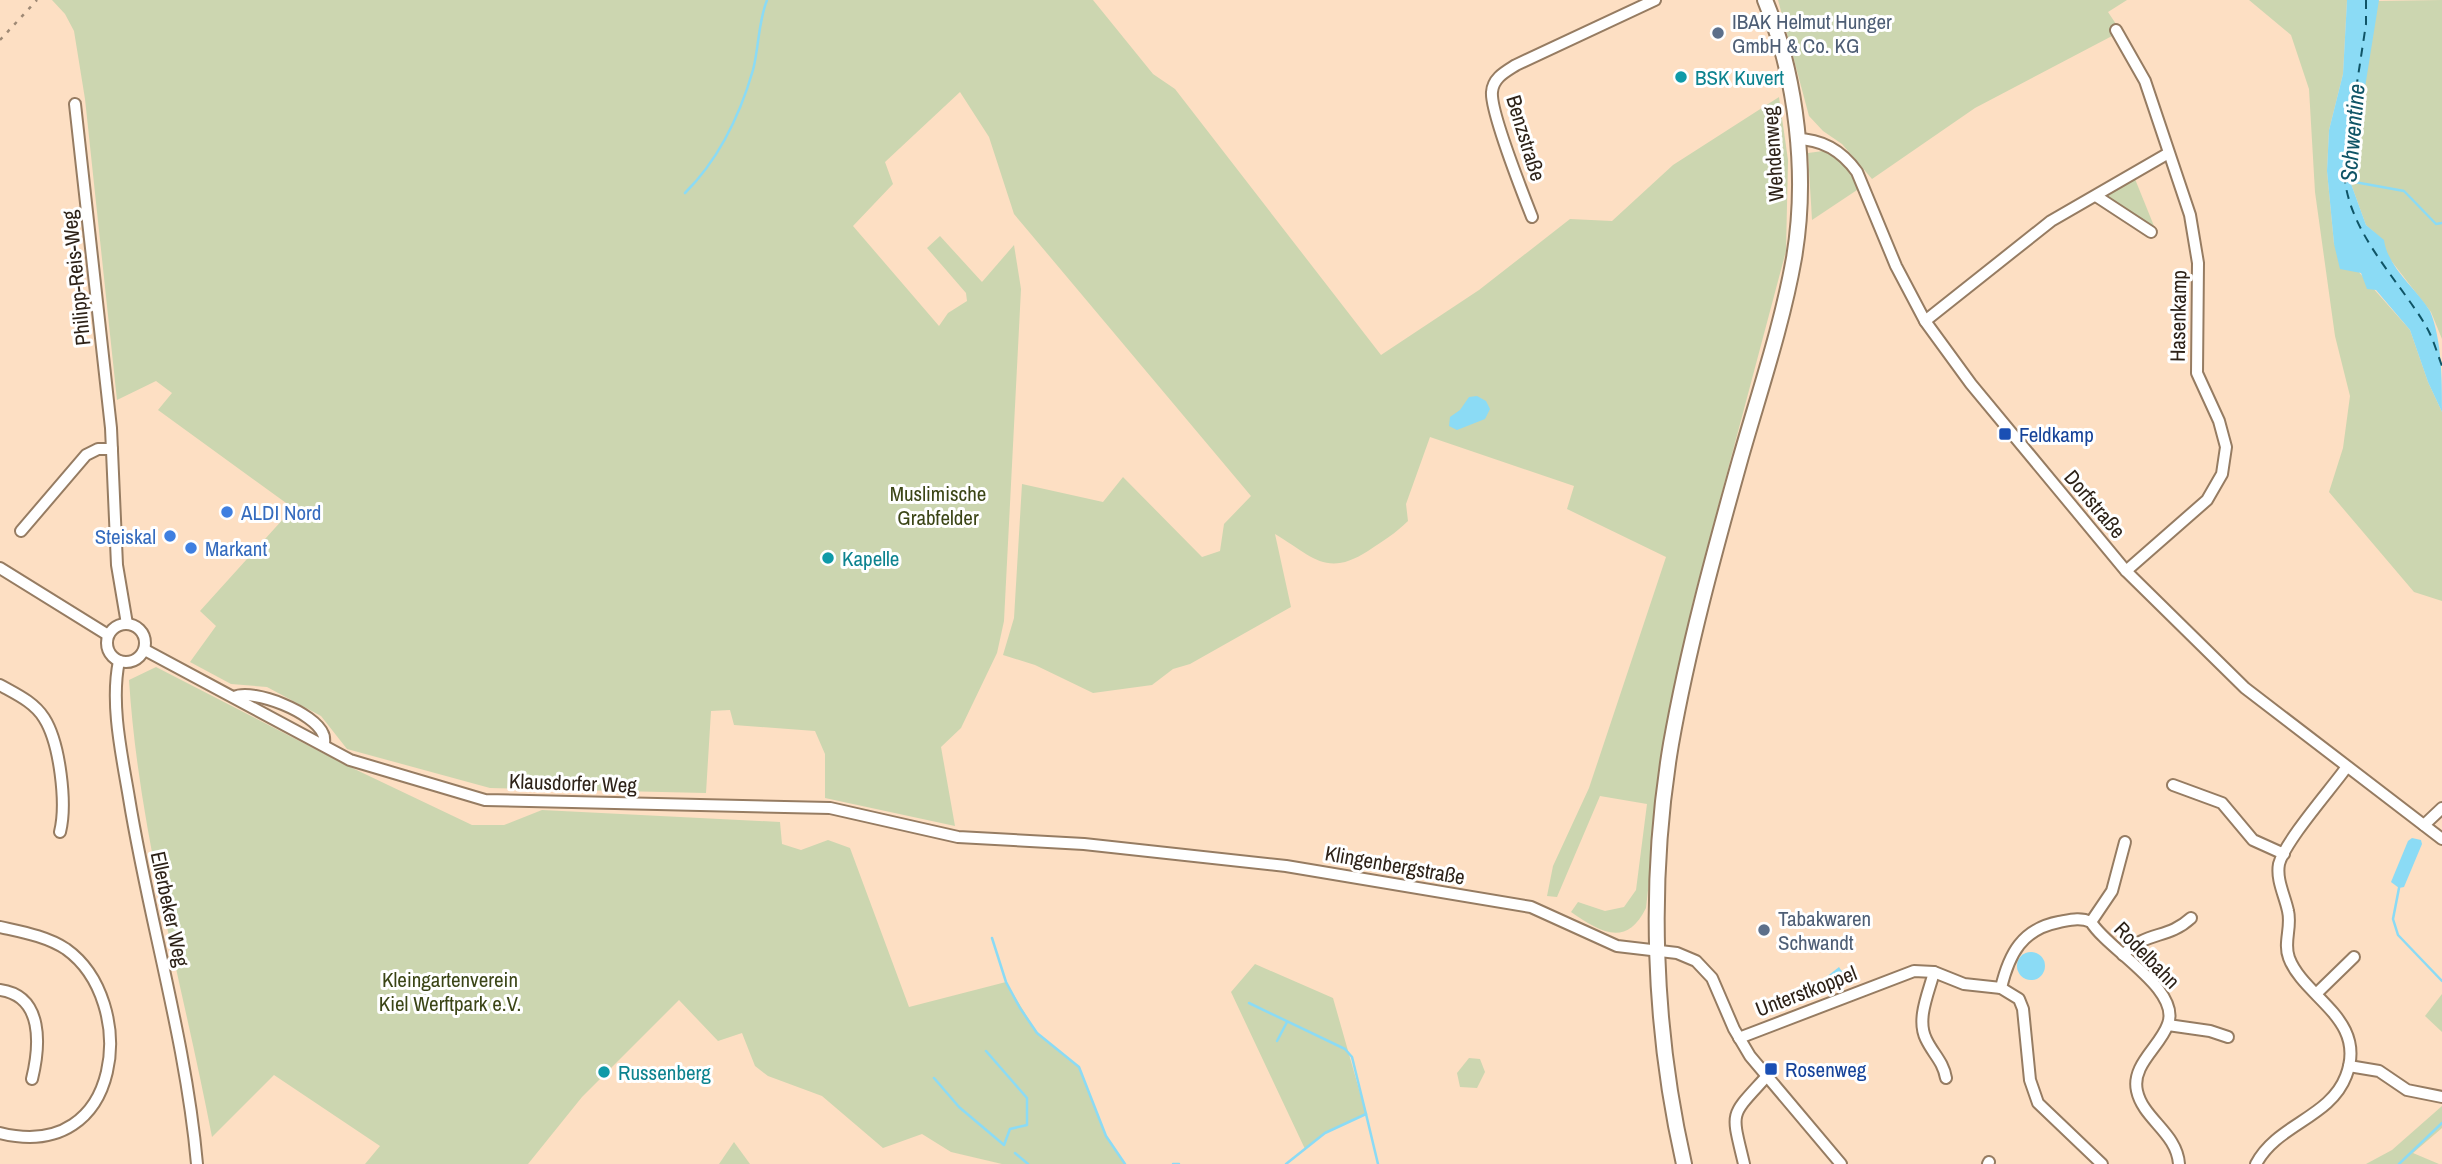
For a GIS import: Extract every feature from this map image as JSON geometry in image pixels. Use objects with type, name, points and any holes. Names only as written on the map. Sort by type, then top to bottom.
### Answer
[{"type":"main road","name":"Wehdenweg","points":[[1684,1164],[1665,1053],[1657,951],[1658,864],[1672,742],[1725,513],[1783,309],[1798,225],[1796,139],[1783,60],[1765,0]]},
{"type":"street","name":"Benzstraße","points":[[1532,218],[1493,104],[1494,83],[1516,65],[1655,0]]},
{"type":"street","name":"Hasenkamp","points":[[2116,30],[2145,81],[2167,155],[2190,215],[2197,246],[2196,365],[2200,383],[2223,432],[2225,463],[2217,485],[2207,499],[2126,571]]},
{"type":"street","name":"Philipp-Reis-Weg","points":[[75,104],[100,306],[112,449],[117,565],[127,624]]},
{"type":"street","name":"Dorfstraße","points":[[1796,139],[1810,139],[1827,144],[1848,159],[1857,172],[1896,267],[1925,321],[1971,384],[2126,571],[2245,688],[2442,839]]},
{"type":"street","points":[[1925,321],[2051,221],[2167,155]]},
{"type":"street","points":[[2096,196],[2151,232]]},
{"type":"street","points":[[21,531],[86,455],[98,449],[112,449]]},
{"type":"street","points":[[0,568],[108,635]]},
{"type":"street","points":[[127,624],[116,626],[108,635],[108,651],[119,661],[134,661],[145,650]]},
{"type":"street","name":"Klausdorfer Weg","points":[[127,624],[142,631],[146,640],[145,650],[350,760],[485,800],[830,808]]},
{"type":"street","name":"Ellerbeker Weg","points":[[119,661],[116,679],[121,751],[137,849],[184,1060],[197,1164]]},
{"type":"street","points":[[0,685],[35,707],[52,734],[65,813],[60,832]]},
{"type":"street","points":[[2256,1164],[2271,1142],[2330,1101],[2346,1077],[2348,1066],[2345,1031],[2317,993],[2294,968],[2288,956],[2289,913],[2279,873],[2284,855],[2346,768]]},
{"type":"street","points":[[2173,785],[2222,803],[2253,840],[2284,855]]},
{"type":"street","points":[[2424,825],[2442,807]]},
{"type":"street","name":"Klingenbergstraße","points":[[830,808],[958,837],[1084,844],[1286,866],[1358,877],[1531,907],[1617,946],[1676,953],[1696,961],[1707,970],[1739,1038],[1767,1076],[1841,1164]]},
{"type":"street","points":[[2091,922],[2112,891],[2124,842]]},
{"type":"street","points":[[2123,955],[2142,938],[2171,932],[2191,918]]},
{"type":"street","name":"Rodelbahn","points":[[2001,988],[2013,951],[2030,933],[2041,927],[2069,920],[2091,922],[2102,938],[2123,955],[2166,999],[2171,1014],[2168,1025]]},
{"type":"street","points":[[0,927],[52,941],[79,961],[93,980],[100,998],[111,1068],[109,1087],[98,1117]]},
{"type":"street","points":[[2317,993],[2354,957]]},
{"type":"street","points":[[1934,972],[1923,1012],[1923,1031],[1941,1058],[1947,1078]]},
{"type":"street","name":"Unterstkoppel","points":[[1739,1038],[1905,973],[1934,972],[1964,984],[2001,988]]},
{"type":"street","points":[[2001,988],[2019,999],[2023,1009],[2030,1080],[2038,1103],[2102,1164]]},
{"type":"street","points":[[0,990],[17,995],[32,1009],[37,1039],[32,1079]]},
{"type":"street","points":[[2179,1164],[2176,1149],[2140,1102],[2136,1086],[2138,1072],[2168,1025],[2210,1031],[2228,1037]]},
{"type":"street","points":[[2348,1066],[2379,1072],[2407,1090],[2442,1097]]},
{"type":"street","points":[[1744,1164],[1733,1120],[1735,1112],[1767,1076]]},
{"type":"street","points":[[0,1133],[25,1146],[47,1147]]},
{"type":"green space","name":"Muslimische Grabfelder","points":[[52,0],[1093,0],[1153,74],[1175,89],[1381,355],[1479,290],[1570,219],[1612,221],[1673,165],[1779,97],[1788,160],[1786,251],[1693,601],[1666,731],[1646,908],[1630,929],[1621,932],[1602,930],[1571,912],[1578,902],[1605,911],[1624,907],[1636,890],[1647,804],[1600,796],[1557,897],[1547,896],[1553,866],[1589,788],[1666,557],[1567,509],[1574,486],[1430,437],[1406,504],[1408,521],[1368,551],[1341,563],[1320,561],[1275,534],[1291,607],[1190,664],[1173,669],[1152,685],[1093,693],[1035,665],[1003,655],[1014,618],[1022,484],[1103,502],[1123,477],[1202,557],[1220,551],[1224,524],[1251,496],[1014,214],[989,137],[960,92],[885,162],[893,184],[853,226],[939,326],[948,313],[967,301],[966,293],[927,248],[940,236],[982,282],[1014,245],[1021,289],[1004,621],[997,653],[961,728],[941,747],[955,826],[825,798],[825,754],[815,731],[734,725],[730,710],[711,711],[706,793],[490,788],[347,749],[321,716],[267,687],[231,684],[190,662],[216,626],[200,611],[293,508],[158,410],[172,393],[156,381],[117,400],[85,99],[74,31],[65,14]]},
{"type":"green space","points":[[1778,0],[2127,0],[2108,12],[2118,27],[2112,36],[1975,108],[1872,179],[1842,144],[1823,131],[1809,116]]},
{"type":"green space","points":[[2249,0],[2347,0],[2343,74],[2329,130],[2327,171],[2334,244],[2410,330],[2428,382],[2442,412],[2442,601],[2414,592],[2329,492],[2343,448],[2350,396],[2335,336],[2315,192],[2309,89],[2291,35]]},
{"type":"green space","points":[[2442,0],[2442,339],[2431,312],[2386,254],[2383,240],[2366,225],[2350,181],[2349,166],[2378,1]]},
{"type":"green space","points":[[1823,151],[1847,164],[1860,188],[1812,220],[1808,153]]},
{"type":"green space","points":[[2135,179],[2156,231],[2105,202],[2103,197]]},
{"type":"green space","name":"Kleingartenverein Kiel Werftpark e.V.","points":[[156,667],[346,765],[472,825],[504,825],[542,810],[780,822],[782,844],[801,850],[828,840],[850,848],[909,1007],[1006,982],[1037,1033],[1079,1067],[1106,1136],[1125,1164],[1002,1164],[951,1152],[922,1134],[883,1148],[822,1096],[768,1076],[755,1066],[742,1033],[718,1041],[679,1000],[582,1097],[528,1164],[365,1164],[380,1146],[274,1075],[212,1137],[163,910],[134,738],[129,680]]},
{"type":"green space","points":[[1255,964],[1333,998],[1366,1114],[1325,1133],[1305,1149],[1231,992]]},
{"type":"green space","points":[[2442,994],[2442,1032],[2425,1016]]},
{"type":"green space","points":[[1469,1058],[1480,1059],[1485,1072],[1477,1088],[1460,1087],[1457,1073]]},
{"type":"green space","points":[[2442,1106],[2442,1128],[2413,1153],[2439,1164],[2366,1164],[2392,1150]]},
{"type":"green space","points":[[734,1142],[750,1164],[719,1164]]},
{"type":"water","name":"Schwentine","points":[[2347,0],[2379,0],[2350,181],[2366,225],[2384,240],[2396,268],[2430,311],[2439,347],[2442,412],[2428,382],[2410,330],[2376,290],[2367,289],[2361,273],[2340,269],[2334,244],[2327,171],[2329,130],[2343,74]]},
{"type":"water","points":[[1477,396],[1486,401],[1490,409],[1485,419],[1457,430],[1449,426],[1450,417],[1460,410],[1469,397]]},
{"type":"water","points":[[2412,838],[2421,840],[2422,844],[2404,887],[2399,888],[2391,882],[2408,841]]},
{"type":"water","points":[[2031,952],[2041,956],[2045,966],[2041,976],[2031,980],[2021,976],[2017,966],[2021,956]]},
{"type":"water","points":[[1839,967],[1847,979],[1846,982],[1826,988],[1825,978]]},
{"type":"waterway","points":[[685,193],[718,151],[742,104],[753,70],[767,0]]},
{"type":"waterway","name":"Schwentine","points":[[2349,181],[2404,191],[2436,224],[2442,223]]},
{"type":"waterway","points":[[2399,888],[2393,919],[2398,935],[2442,981]]},
{"type":"waterway","points":[[992,938],[1006,982],[1020,1008],[1037,1033],[1079,1067],[1106,1136],[1125,1164]]},
{"type":"waterway","points":[[1249,1003],[1345,1049],[1352,1057],[1366,1114]]},
{"type":"waterway","points":[[1277,1041],[1287,1022]]},
{"type":"waterway","points":[[934,1078],[959,1107],[1004,1145],[1010,1129],[1027,1125],[1027,1098],[986,1051]]},
{"type":"waterway","points":[[1286,1164],[1325,1133],[1366,1114],[1378,1164]]},
{"type":"waterway","points":[[2399,1164],[2442,1123]]},
{"type":"waterway","points":[[1015,1153],[1028,1164]]},
{"type":"waterway","points":[[1173,1164],[1179,1164]]},
{"type":"ferry route","points":[[2366,0],[2366,24],[2344,168],[2347,190],[2362,232],[2426,326],[2442,366]]},
{"type":"railway","points":[[0,40],[37,0]]},
{"type":"place","name":"IBAK Helmut Hunger GmbH & Co. KG","points":[[1718,33]]},
{"type":"place","name":"BSK Kuvert","points":[[1681,77]]},
{"type":"place","name":"Feldkamp","points":[[2005,434]]},
{"type":"place","name":"ALDI Nord","points":[[227,512]]},
{"type":"place","name":"Steiskal","points":[[170,536]]},
{"type":"place","name":"Markant","points":[[191,548]]},
{"type":"place","name":"Kapelle","points":[[828,558]]},
{"type":"place","name":"Tabakwaren Schwandt","points":[[1764,930]]},
{"type":"place","name":"Rosenweg","points":[[1771,1069]]},
{"type":"place","name":"Russenberg","points":[[604,1072]]}]
